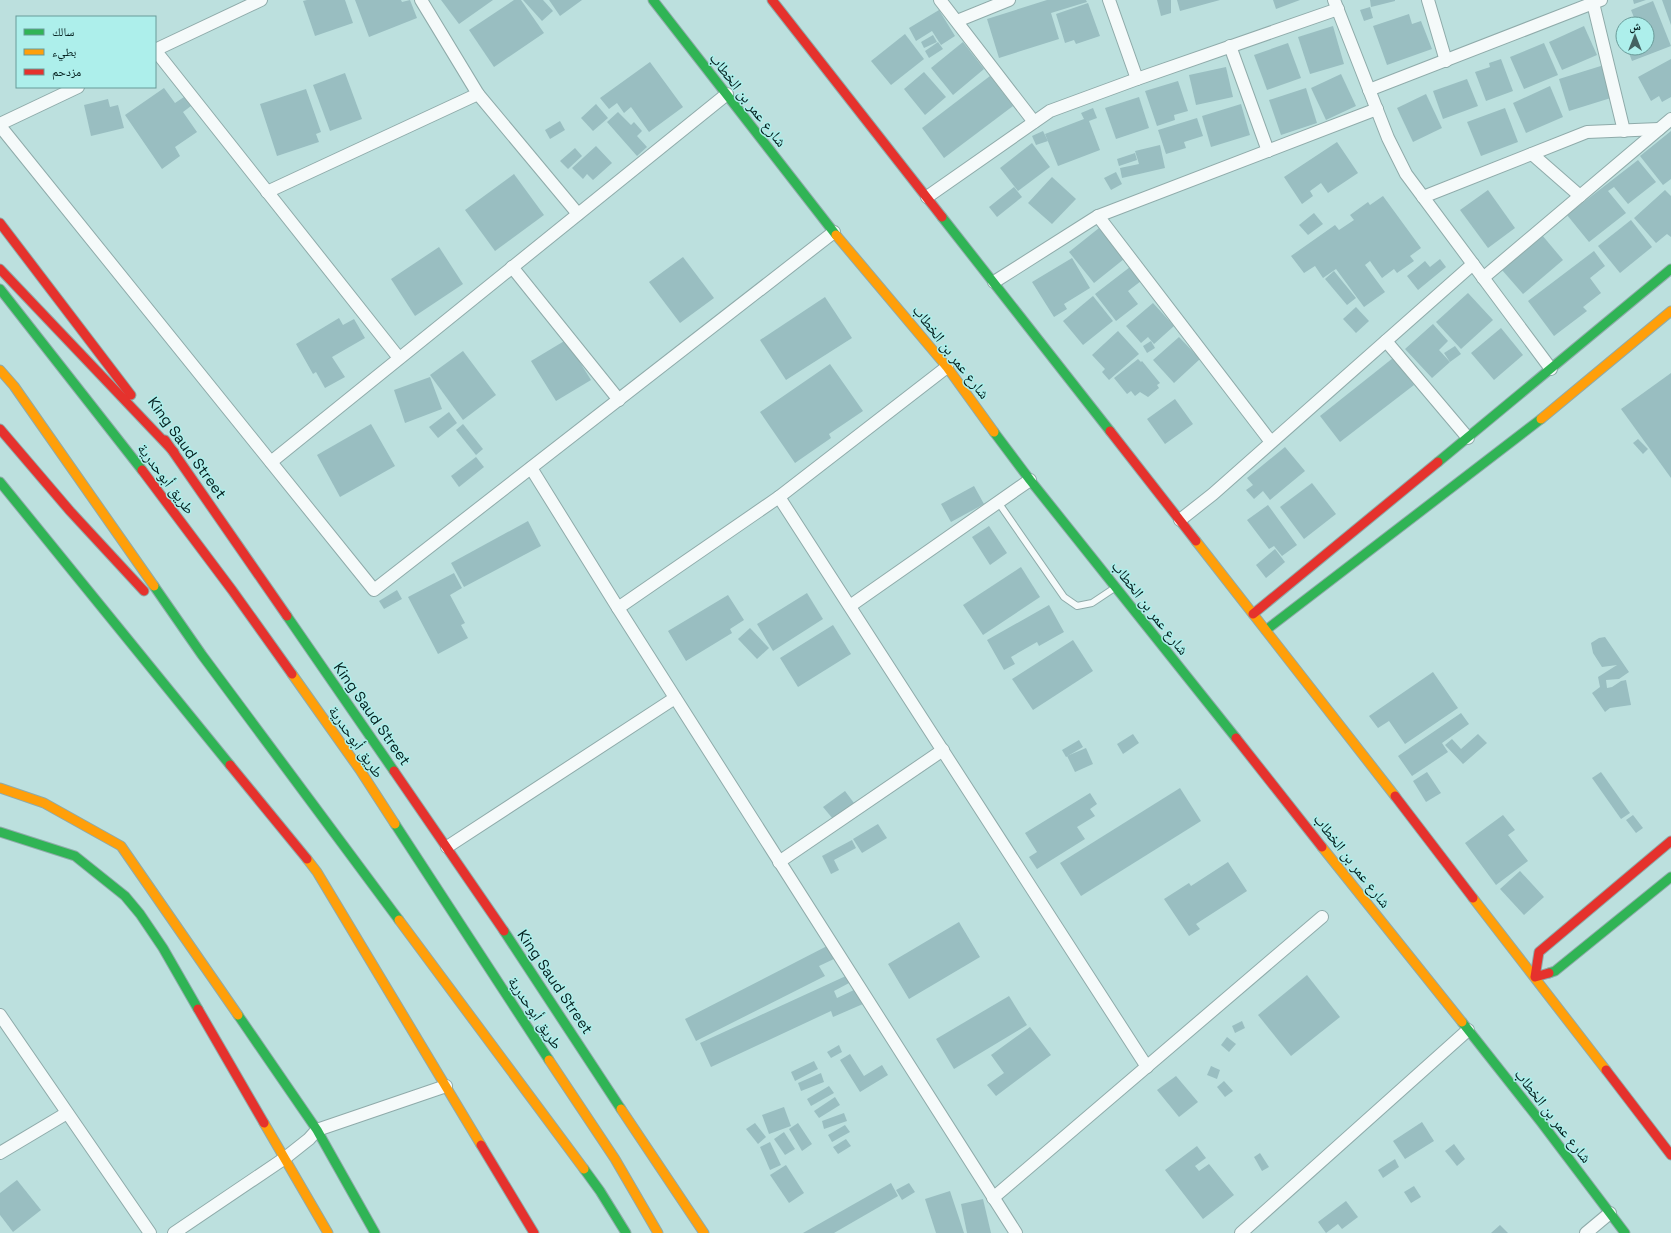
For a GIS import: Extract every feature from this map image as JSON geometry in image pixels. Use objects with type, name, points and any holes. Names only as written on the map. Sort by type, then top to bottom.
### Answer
[{"type":"main road","name":"شارع عمر بن الخطاب","points":[[653,0],[834,232],[947,367],[1030,480],[1468,1030],[1625,1233]]},
{"type":"main road","points":[[772,0],[1266,630],[1671,1155]]},
{"type":"main road","name":"King Saud Street","points":[[0,223],[174,452],[447,847],[645,1142],[704,1233]]},
{"type":"main road","points":[[0,269],[174,452]]},
{"type":"main road","points":[[1253,614],[1671,269]]},
{"type":"main road","name":"طريق أبوحدرية","points":[[0,289],[107,424],[232,590],[360,770],[454,916],[615,1159],[658,1233]]},
{"type":"main road","points":[[1266,630],[1538,422],[1671,311]]},
{"type":"main road","points":[[0,370],[14,386],[202,655],[600,1191],[626,1233]]},
{"type":"main road","points":[[0,429],[70,511],[202,655]]},
{"type":"main road","points":[[0,482],[317,872],[534,1233]]},
{"type":"main road","points":[[0,788],[44,803],[121,846],[317,1130],[375,1233]]},
{"type":"main road","points":[[0,832],[75,856],[125,896],[140,914],[164,948],[328,1233]]},
{"type":"main road","points":[[1535,977],[1539,952],[1671,841]]},
{"type":"main road","points":[[1535,977],[1555,971],[1671,877]]},
{"type":"main road","points":[[600,1191],[620,1233]]},
{"type":"street","points":[[156,50],[261,0]]},
{"type":"street","points":[[422,0],[478,94],[578,214]]},
{"type":"street","points":[[940,0],[1034,122]]},
{"type":"street","points":[[957,21],[1009,0]]},
{"type":"street","points":[[1109,0],[1137,79]]},
{"type":"street","points":[[1428,0],[1446,60]]},
{"type":"street","points":[[1369,90],[1597,2],[1624,131]]},
{"type":"street","points":[[927,197],[1050,111],[1230,46],[1336,4],[1388,138],[1406,174],[1551,369]]},
{"type":"street","points":[[1230,46],[1268,151]]},
{"type":"street","points":[[156,51],[399,358]]},
{"type":"street","points":[[76,88],[0,125],[374,590],[834,232]]},
{"type":"street","points":[[267,192],[478,94]]},
{"type":"street","points":[[271,462],[727,94]]},
{"type":"street","points":[[994,282],[1098,216],[1377,109]]},
{"type":"street","points":[[1483,278],[1671,119]]},
{"type":"street","points":[[1423,197],[1586,132],[1659,129]]},
{"type":"street","points":[[1532,154],[1580,196]]},
{"type":"street","points":[[1098,216],[1270,442]]},
{"type":"street","points":[[1180,520],[1473,264]]},
{"type":"street","points":[[512,267],[619,400]]},
{"type":"street","points":[[1386,341],[1468,438]]},
{"type":"street","points":[[618,608],[779,497],[947,367]]},
{"type":"street","points":[[531,468],[675,698],[1016,1233]]},
{"type":"street","points":[[850,606],[1030,480]]},
{"type":"street","points":[[779,497],[1147,1067]]},
{"type":"street","points":[[447,847],[675,698]]},
{"type":"street","points":[[779,862],[943,750]]},
{"type":"street","points":[[993,1198],[1322,917]]},
{"type":"street","points":[[0,1015],[150,1233]]},
{"type":"street","points":[[1241,1233],[1468,1030]]},
{"type":"street","points":[[174,1233],[285,1158],[310,1138],[317,1130],[446,1086]]},
{"type":"street","points":[[0,1153],[68,1113]]},
{"type":"street","points":[[1586,1233],[1610,1213]]},
{"type":"lane","points":[[998,502],[1064,597],[1077,606],[1092,603],[1116,587]]},
{"type":"building","points":[[345,0],[353,23],[315,36],[303,1]]},
{"type":"building","points":[[355,0],[401,0],[402,2],[410,0],[417,18],[369,37]]},
{"type":"building","points":[[441,0],[493,0],[459,24]]},
{"type":"building","points":[[514,0],[521,0],[544,33],[494,67],[469,30]]},
{"type":"building","points":[[523,0],[543,0],[553,11],[542,21]]},
{"type":"building","points":[[549,0],[582,0],[560,16]]},
{"type":"building","points":[[1047,0],[1086,0],[1087,2],[1051,13],[1059,39],[999,58],[987,19]]},
{"type":"building","points":[[1157,0],[1171,0],[1171,13],[1161,16]]},
{"type":"building","points":[[1177,0],[1220,0],[1180,11]]},
{"type":"building","points":[[1273,0],[1300,0],[1276,9]]},
{"type":"building","points":[[1370,0],[1395,0],[1395,1],[1371,7]]},
{"type":"building","points":[[1633,0],[1646,0],[1634,4]]},
{"type":"building","points":[[1662,0],[1671,0],[1671,25]]},
{"type":"building","points":[[1653,1],[1671,46],[1655,52],[1655,16],[1633,16],[1631,10]]},
{"type":"building","points":[[1088,3],[1100,36],[1076,44],[1074,40],[1065,43],[1056,14]]},
{"type":"building","points":[[1370,7],[1373,18],[1364,21],[1360,10]]},
{"type":"building","points":[[939,10],[955,36],[941,45],[932,31],[916,41],[909,28]]},
{"type":"building","points":[[1409,14],[1412,24],[1421,21],[1432,49],[1387,65],[1373,26]]},
{"type":"building","points":[[1333,26],[1344,64],[1310,74],[1298,37]]},
{"type":"building","points":[[1584,26],[1597,55],[1562,70],[1549,42]]},
{"type":"building","points":[[905,34],[924,59],[891,85],[871,61]]},
{"type":"building","points":[[933,35],[937,42],[924,48],[921,42]]},
{"type":"building","points":[[938,42],[943,49],[929,58],[925,51]]},
{"type":"building","points":[[963,42],[984,69],[953,95],[931,68]]},
{"type":"building","points":[[1288,43],[1301,78],[1267,90],[1254,55]]},
{"type":"building","points":[[1544,43],[1558,75],[1524,89],[1510,57]]},
{"type":"building","points":[[1630,56],[1645,56],[1632,61]]},
{"type":"building","points":[[1501,59],[1513,91],[1486,101],[1475,72],[1490,67],[1489,63]]},
{"type":"building","points":[[1671,59],[1671,97],[1662,102],[1659,96],[1651,101],[1638,77]]},
{"type":"building","points":[[650,62],[683,107],[649,132],[631,107],[624,113],[617,103],[609,109],[600,98]]},
{"type":"building","points":[[1604,65],[1614,97],[1569,111],[1559,79]]},
{"type":"building","points":[[1226,67],[1233,97],[1196,105],[1189,75]]},
{"type":"building","points":[[924,72],[946,97],[925,115],[904,89]]},
{"type":"building","points":[[345,73],[362,119],[330,131],[313,85]]},
{"type":"building","points":[[1341,74],[1356,106],[1326,120],[1311,88]]},
{"type":"building","points":[[990,76],[1013,106],[944,158],[922,128]]},
{"type":"building","points":[[1467,79],[1478,106],[1443,119],[1433,91]]},
{"type":"building","points":[[1178,81],[1188,111],[1174,115],[1175,120],[1157,126],[1145,91]]},
{"type":"building","points":[[1550,86],[1563,117],[1526,133],[1513,103]]},
{"type":"building","points":[[164,88],[175,103],[184,97],[191,106],[183,112],[197,132],[175,147],[180,156],[162,169],[125,115]]},
{"type":"building","points":[[1306,88],[1317,123],[1281,135],[1269,100]]},
{"type":"building","points":[[306,89],[321,132],[316,134],[319,142],[277,156],[260,104]]},
{"type":"building","points":[[1426,94],[1442,128],[1413,142],[1397,108]]},
{"type":"building","points":[[1139,97],[1149,128],[1116,139],[1105,108]]},
{"type":"building","points":[[108,99],[110,107],[118,105],[124,128],[91,136],[84,105]]},
{"type":"building","points":[[596,104],[608,118],[593,131],[581,118]]},
{"type":"building","points":[[1241,104],[1250,135],[1211,147],[1202,116]]},
{"type":"building","points":[[1093,108],[1097,118],[1089,121],[1100,150],[1058,166],[1045,134],[1084,119],[1081,113]]},
{"type":"building","points":[[1505,108],[1518,142],[1481,156],[1467,122]]},
{"type":"building","points":[[618,112],[631,125],[634,122],[642,131],[637,136],[647,147],[637,156],[607,122]]},
{"type":"building","points":[[1197,118],[1203,136],[1184,142],[1186,148],[1166,154],[1158,130]]},
{"type":"building","points":[[560,121],[565,130],[550,139],[545,130]]},
{"type":"building","points":[[1043,131],[1048,141],[1036,145],[1032,136]]},
{"type":"building","points":[[1671,131],[1671,179],[1663,185],[1640,156]]},
{"type":"building","points":[[1337,142],[1358,173],[1328,193],[1321,183],[1310,191],[1313,196],[1302,204],[1284,177]]},
{"type":"building","points":[[1032,143],[1050,167],[1018,191],[1000,168]]},
{"type":"building","points":[[1160,145],[1165,168],[1122,178],[1120,168],[1139,164],[1135,151]]},
{"type":"building","points":[[596,146],[612,163],[593,180],[587,174],[583,179],[572,168]]},
{"type":"building","points":[[575,148],[582,156],[568,169],[560,161]]},
{"type":"building","points":[[1135,153],[1137,160],[1119,166],[1117,159]]},
{"type":"building","points":[[1638,160],[1656,182],[1628,204],[1614,187],[1608,191],[1626,213],[1589,242],[1567,215]]},
{"type":"building","points":[[1116,172],[1122,184],[1111,190],[1104,178]]},
{"type":"building","points":[[514,174],[544,215],[495,251],[465,210]]},
{"type":"building","points":[[1052,177],[1076,199],[1052,224],[1028,203]]},
{"type":"building","points":[[1014,187],[1022,197],[997,217],[989,207]]},
{"type":"building","points":[[1488,190],[1515,228],[1488,248],[1460,210]]},
{"type":"building","points":[[1665,190],[1671,196],[1671,237],[1667,234],[1656,243],[1634,218]]},
{"type":"building","points":[[1383,196],[1421,248],[1410,256],[1414,261],[1397,273],[1394,269],[1382,278],[1370,261],[1365,265],[1385,292],[1364,307],[1336,269],[1323,278],[1315,266],[1304,273],[1291,256],[1335,225],[1339,230],[1354,220],[1350,215],[1368,202],[1370,205]]},
{"type":"building","points":[[1314,213],[1323,224],[1308,235],[1299,225]]},
{"type":"building","points":[[1631,220],[1652,247],[1620,273],[1598,246]]},
{"type":"building","points":[[1099,228],[1124,259],[1094,283],[1069,252]]},
{"type":"building","points":[[1542,235],[1563,260],[1523,294],[1502,270]]},
{"type":"building","points":[[439,247],[463,284],[415,316],[391,279]]},
{"type":"building","points":[[1594,251],[1605,266],[1590,278],[1601,293],[1583,307],[1587,311],[1554,336],[1528,301]]},
{"type":"building","points":[[683,257],[714,298],[680,323],[649,282]]},
{"type":"building","points":[[1072,258],[1090,288],[1064,304],[1067,309],[1054,317],[1032,282]]},
{"type":"building","points":[[1440,259],[1446,267],[1418,290],[1407,276],[1425,261],[1430,267]]},
{"type":"building","points":[[1130,267],[1141,281],[1128,291],[1138,304],[1116,321],[1095,294]]},
{"type":"building","points":[[1334,271],[1356,298],[1347,305],[1325,279]]},
{"type":"building","points":[[1468,293],[1493,320],[1461,349],[1436,322]]},
{"type":"building","points":[[1093,296],[1113,321],[1083,345],[1063,321]]},
{"type":"building","points":[[825,297],[852,338],[786,380],[760,340]]},
{"type":"building","points":[[1153,303],[1174,326],[1154,344],[1148,337],[1141,343],[1126,326]]},
{"type":"building","points":[[1356,307],[1369,321],[1356,333],[1343,319]]},
{"type":"building","points":[[339,318],[343,325],[354,319],[365,338],[332,357],[345,377],[325,388],[316,372],[313,374],[296,344]]},
{"type":"building","points":[[1433,324],[1448,341],[1439,350],[1450,362],[1432,378],[1405,349]]},
{"type":"building","points":[[1501,328],[1523,355],[1494,380],[1471,353]]},
{"type":"building","points":[[1118,331],[1139,354],[1109,380],[1102,372],[1105,369],[1092,355]]},
{"type":"building","points":[[1179,337],[1200,359],[1174,383],[1153,360]]},
{"type":"building","points":[[566,340],[591,380],[556,401],[531,361]]},
{"type":"building","points":[[1151,341],[1155,348],[1147,353],[1143,346]]},
{"type":"building","points":[[1455,346],[1461,354],[1450,362],[1444,353]]},
{"type":"building","points":[[463,351],[496,395],[463,420],[430,375]]},
{"type":"building","points":[[1393,358],[1414,385],[1340,442],[1320,416]]},
{"type":"building","points":[[1138,359],[1141,362],[1142,361],[1160,383],[1157,385],[1159,388],[1148,397],[1140,392],[1135,396],[1131,391],[1127,394],[1114,378]]},
{"type":"building","points":[[830,364],[863,411],[829,434],[831,438],[795,463],[760,412]]},
{"type":"building","points":[[1671,373],[1671,478],[1621,409]]},
{"type":"building","points":[[430,377],[442,409],[405,423],[394,390]]},
{"type":"building","points":[[1175,399],[1193,424],[1165,444],[1147,419]]},
{"type":"building","points":[[449,412],[457,423],[438,438],[429,427]]},
{"type":"building","points":[[371,424],[395,466],[340,497],[317,455]]},
{"type":"building","points":[[463,424],[483,449],[476,455],[456,430]]},
{"type":"building","points":[[1638,439],[1648,449],[1643,454],[1633,443]]},
{"type":"building","points":[[1285,447],[1305,471],[1270,500],[1263,491],[1254,499],[1246,490],[1253,485],[1247,478]]},
{"type":"building","points":[[476,457],[484,467],[459,487],[451,476]]},
{"type":"building","points":[[1312,483],[1336,514],[1304,539],[1280,507]]},
{"type":"building","points":[[974,486],[984,504],[951,522],[941,504]]},
{"type":"building","points":[[1268,505],[1297,545],[1282,556],[1274,546],[1269,549],[1247,520]]},
{"type":"building","points":[[528,521],[541,546],[464,587],[451,563]]},
{"type":"building","points":[[989,526],[1007,553],[990,565],[972,537]]},
{"type":"building","points":[[1275,549],[1285,562],[1266,578],[1256,565]]},
{"type":"building","points":[[1021,567],[1040,597],[983,635],[963,605]]},
{"type":"building","points":[[454,573],[462,588],[450,595],[465,623],[461,625],[468,638],[438,654],[408,597]]},
{"type":"building","points":[[397,590],[402,599],[384,609],[379,601]]},
{"type":"building","points":[[807,593],[823,619],[773,651],[757,624]]},
{"type":"building","points":[[728,595],[744,620],[730,629],[732,633],[686,661],[668,631]]},
{"type":"building","points":[[1049,605],[1064,632],[1039,646],[1037,642],[1011,657],[1015,664],[1004,670],[987,640]]},
{"type":"building","points":[[833,625],[851,654],[798,687],[780,658]]},
{"type":"building","points":[[750,628],[769,648],[757,659],[738,639]]},
{"type":"building","points":[[1605,637],[1629,672],[1619,679],[1606,680],[1607,688],[1626,680],[1631,705],[1610,708],[1605,712],[1592,693],[1600,687],[1598,677],[1617,665],[1602,667],[1593,653],[1591,643],[1599,638]]},
{"type":"building","points":[[1073,640],[1093,671],[1033,710],[1012,679]]},
{"type":"building","points":[[1433,672],[1458,708],[1405,744],[1389,721],[1378,728],[1369,716]]},
{"type":"building","points":[[1461,713],[1469,724],[1442,743],[1448,752],[1412,776],[1398,756]]},
{"type":"building","points":[[1133,734],[1139,743],[1123,754],[1117,744]]},
{"type":"building","points":[[1478,734],[1487,743],[1463,764],[1445,745],[1452,739],[1461,749]]},
{"type":"building","points":[[1079,740],[1083,747],[1066,757],[1062,750]]},
{"type":"building","points":[[1086,748],[1093,764],[1075,772],[1067,756]]},
{"type":"building","points":[[1427,772],[1441,793],[1426,802],[1413,781]]},
{"type":"building","points":[[1601,772],[1630,813],[1621,819],[1592,778]]},
{"type":"building","points":[[1180,788],[1201,821],[1081,896],[1060,863]]},
{"type":"building","points":[[845,791],[854,803],[833,819],[823,807]]},
{"type":"building","points":[[1090,793],[1097,804],[1090,809],[1095,816],[1077,827],[1085,839],[1037,869],[1029,857],[1037,852],[1025,833]]},
{"type":"building","points":[[1503,815],[1515,830],[1508,835],[1528,861],[1496,885],[1465,843]]},
{"type":"building","points":[[1633,815],[1643,828],[1636,833],[1626,820]]},
{"type":"building","points":[[878,824],[887,838],[862,853],[853,839]]},
{"type":"building","points":[[852,840],[856,848],[834,860],[839,870],[831,874],[822,856]]},
{"type":"building","points":[[1228,862],[1247,891],[1196,924],[1200,929],[1189,936],[1164,899],[1189,883],[1191,886]]},
{"type":"building","points":[[1520,871],[1544,897],[1524,915],[1500,889]]},
{"type":"building","points":[[959,922],[980,957],[909,999],[888,964]]},
{"type":"building","points":[[829,945],[836,958],[819,966],[825,976],[696,1041],[685,1019]]},
{"type":"building","points":[[848,975],[851,982],[834,991],[837,998],[856,989],[863,1004],[833,1017],[831,1011],[711,1067],[700,1043]]},
{"type":"building","points":[[1307,975],[1340,1017],[1291,1056],[1258,1015]]},
{"type":"building","points":[[1009,996],[1027,1025],[954,1069],[936,1039]]},
{"type":"building","points":[[1242,1021],[1245,1028],[1235,1033],[1232,1026]]},
{"type":"building","points":[[1030,1027],[1051,1055],[996,1096],[987,1085],[1004,1073],[991,1055]]},
{"type":"building","points":[[1227,1037],[1236,1044],[1229,1052],[1221,1045]]},
{"type":"building","points":[[839,1045],[842,1052],[831,1058],[827,1052]]},
{"type":"building","points":[[850,1054],[864,1076],[882,1065],[888,1075],[860,1092],[840,1060]]},
{"type":"building","points":[[814,1061],[818,1069],[795,1081],[791,1072]]},
{"type":"building","points":[[1211,1066],[1220,1070],[1217,1079],[1207,1075]]},
{"type":"building","points":[[821,1073],[824,1082],[801,1091],[798,1083]]},
{"type":"building","points":[[1176,1076],[1198,1102],[1179,1117],[1157,1090]]},
{"type":"building","points":[[1224,1081],[1233,1091],[1225,1097],[1217,1087]]},
{"type":"building","points":[[829,1086],[834,1093],[811,1106],[807,1099]]},
{"type":"building","points":[[835,1097],[840,1105],[819,1118],[814,1111]]},
{"type":"building","points":[[784,1107],[791,1126],[769,1134],[762,1115]]},
{"type":"building","points":[[844,1113],[847,1121],[824,1129],[822,1121]]},
{"type":"building","points":[[1422,1122],[1434,1141],[1405,1159],[1393,1141]]},
{"type":"building","points":[[755,1123],[766,1137],[758,1144],[746,1129]]},
{"type":"building","points":[[798,1123],[812,1144],[802,1151],[789,1129]]},
{"type":"building","points":[[845,1125],[850,1132],[832,1142],[828,1135]]},
{"type":"building","points":[[784,1132],[795,1149],[785,1155],[774,1139]]},
{"type":"building","points":[[846,1139],[851,1146],[838,1154],[833,1147]]},
{"type":"building","points":[[770,1142],[781,1165],[770,1170],[760,1147]]},
{"type":"building","points":[[1454,1144],[1465,1159],[1457,1166],[1445,1151]]},
{"type":"building","points":[[1197,1146],[1206,1158],[1195,1166],[1199,1171],[1209,1164],[1234,1195],[1203,1219],[1165,1170]]},
{"type":"building","points":[[1260,1153],[1269,1167],[1262,1171],[1254,1157]]},
{"type":"building","points":[[1395,1159],[1399,1167],[1383,1178],[1378,1170]]},
{"type":"building","points":[[786,1165],[804,1193],[789,1203],[770,1175]]},
{"type":"building","points":[[17,1180],[41,1210],[13,1232],[0,1215],[0,1193]]},
{"type":"building","points":[[891,1183],[898,1196],[834,1233],[803,1233]]},
{"type":"building","points":[[909,1183],[915,1192],[902,1200],[896,1190]]},
{"type":"building","points":[[1414,1186],[1421,1197],[1411,1203],[1404,1192]]},
{"type":"building","points":[[950,1191],[964,1233],[936,1233],[925,1199]]},
{"type":"building","points":[[983,1199],[991,1233],[967,1233],[961,1204]]},
{"type":"building","points":[[1346,1201],[1358,1217],[1342,1229],[1338,1224],[1326,1233],[1318,1222]]},
{"type":"building","points":[[1500,1225],[1508,1233],[1491,1233]]},
{"type":"traffic: fast","points":[[653,0],[836,235]]},
{"type":"traffic: fast","points":[[942,217],[1110,431]]},
{"type":"traffic: fast","points":[[1438,462],[1671,269]]},
{"type":"traffic: fast","points":[[0,289],[142,470]]},
{"type":"traffic: fast","points":[[1266,630],[1541,419]]},
{"type":"traffic: fast","points":[[994,432],[1030,480],[1236,738]]},
{"type":"traffic: fast","points":[[0,482],[230,765]]},
{"type":"traffic: fast","points":[[154,586],[202,655],[399,920]]},
{"type":"traffic: fast","points":[[287,616],[394,771]]},
{"type":"traffic: fast","points":[[395,824],[549,1060]]},
{"type":"traffic: fast","points":[[0,832],[75,856],[125,896],[140,914],[163,948],[198,1009]]},
{"type":"traffic: fast","points":[[1549,973],[1555,971],[1671,877]]},
{"type":"traffic: fast","points":[[504,931],[621,1109]]},
{"type":"traffic: fast","points":[[238,1015],[317,1130],[375,1233]]},
{"type":"traffic: fast","points":[[1462,1022],[1541,1122],[1625,1233]]},
{"type":"traffic: fast","points":[[584,1169],[600,1191],[626,1233]]},
{"type":"traffic: slow","points":[[836,235],[947,367],[994,432]]},
{"type":"traffic: slow","points":[[1541,419],[1671,311]]},
{"type":"traffic: slow","points":[[0,370],[14,386],[154,586]]},
{"type":"traffic: slow","points":[[1196,541],[1395,796]]},
{"type":"traffic: slow","points":[[292,674],[360,770],[395,824]]},
{"type":"traffic: slow","points":[[0,788],[44,803],[121,846],[238,1015]]},
{"type":"traffic: slow","points":[[1322,847],[1462,1022]]},
{"type":"traffic: slow","points":[[307,859],[317,872],[481,1145]]},
{"type":"traffic: slow","points":[[1473,898],[1606,1070]]},
{"type":"traffic: slow","points":[[399,920],[584,1169]]},
{"type":"traffic: slow","points":[[549,1060],[615,1159],[658,1233]]},
{"type":"traffic: slow","points":[[621,1109],[704,1233]]},
{"type":"traffic: slow","points":[[264,1123],[328,1233]]},
{"type":"traffic: jam","points":[[772,0],[942,217]]},
{"type":"traffic: jam","points":[[0,223],[131,395]]},
{"type":"traffic: jam","points":[[0,269],[174,452]]},
{"type":"traffic: jam","points":[[0,429],[70,511],[144,591]]},
{"type":"traffic: jam","points":[[1110,431],[1196,541]]},
{"type":"traffic: jam","points":[[165,440],[287,616]]},
{"type":"traffic: jam","points":[[1253,614],[1438,462]]},
{"type":"traffic: jam","points":[[142,470],[232,590],[292,674]]},
{"type":"traffic: jam","points":[[1236,738],[1322,847]]},
{"type":"traffic: jam","points":[[230,765],[307,859]]},
{"type":"traffic: jam","points":[[394,771],[504,931]]},
{"type":"traffic: jam","points":[[1395,796],[1473,898]]},
{"type":"traffic: jam","points":[[1549,973],[1535,977],[1539,952],[1671,841]]},
{"type":"traffic: jam","points":[[198,1009],[264,1123]]},
{"type":"traffic: jam","points":[[1606,1070],[1671,1155]]},
{"type":"traffic: jam","points":[[481,1145],[534,1233]]}]
